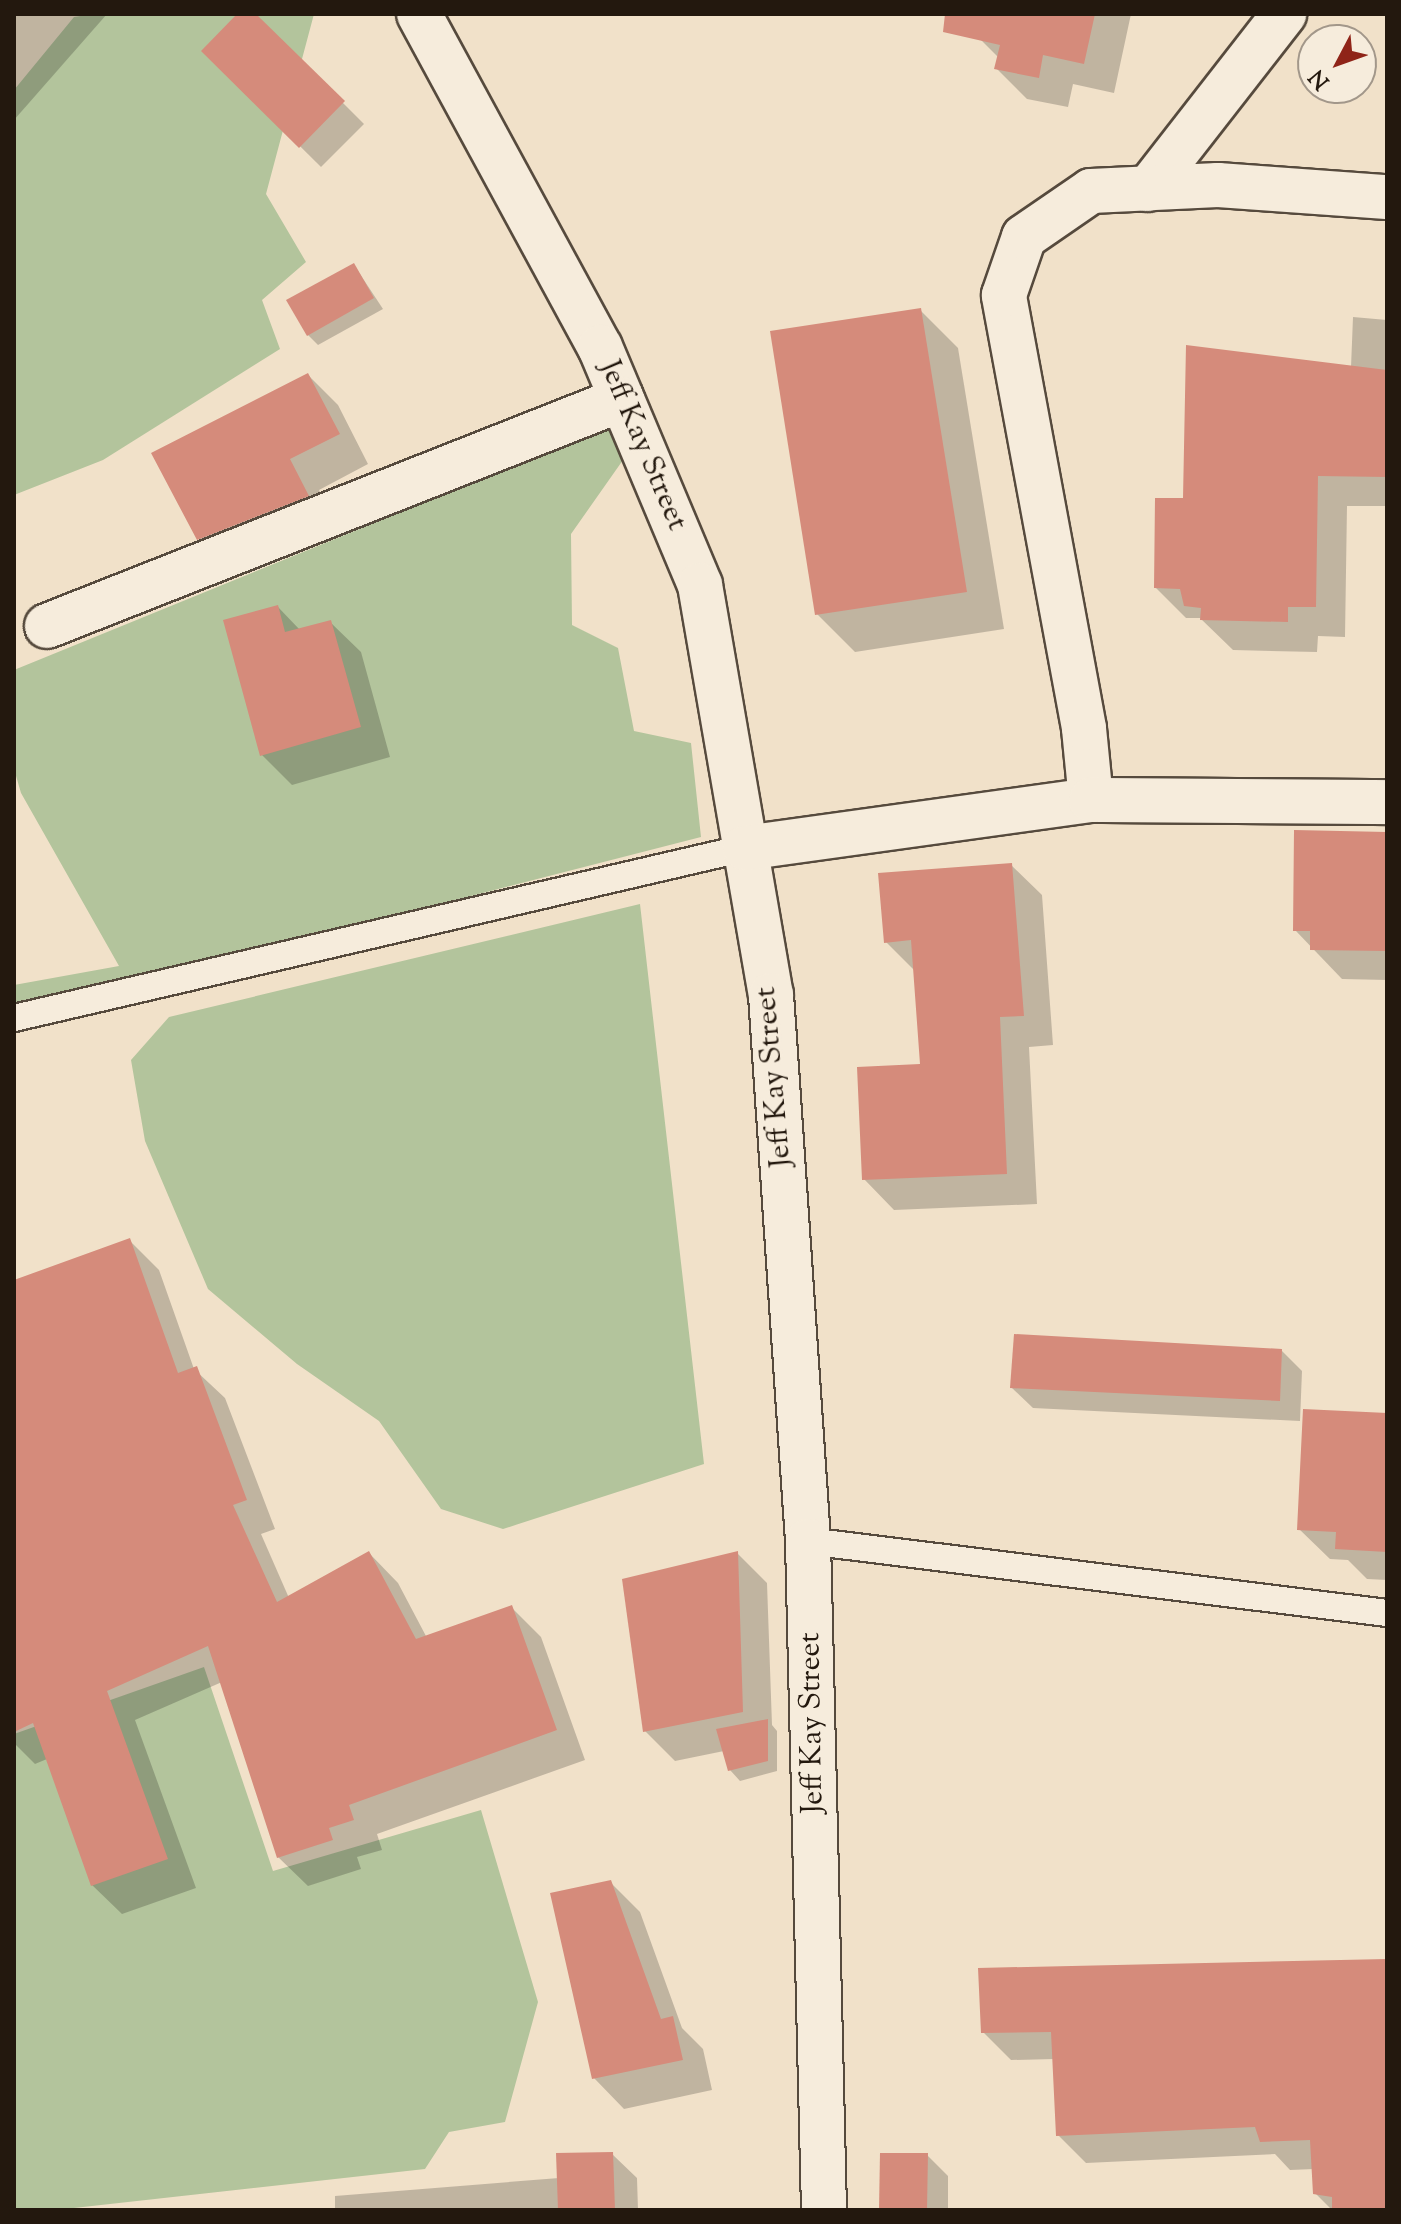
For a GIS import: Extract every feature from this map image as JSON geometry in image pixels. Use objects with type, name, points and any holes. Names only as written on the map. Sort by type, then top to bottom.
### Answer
[{"type":"street","name":"Jeff Kay Street","points":[[419,14],[600,347],[700,585],[771,995],[808,1541],[824,2210]]},
{"type":"street","points":[[1148,189],[1284,14]]},
{"type":"street","points":[[1091,800],[1084,728],[1004,295],[1024,237],[1091,191],[1218,185],[1387,197]]},
{"type":"street","points":[[47,626],[622,399]]},
{"type":"street","points":[[745,848],[1091,800],[1387,802]]},
{"type":"lane","points":[[14,1018],[745,848]]},
{"type":"lane","points":[[808,1541],[1387,1613]]},
{"type":"green space","points":[[93,14],[314,14],[266,194],[306,262],[262,300],[280,349],[103,460],[14,495],[14,90],[74,17]]},
{"type":"green space","points":[[612,426],[623,460],[571,534],[572,625],[618,648],[634,731],[691,743],[701,837],[167,974],[14,1006],[14,985],[119,966],[21,793],[14,769],[14,670]]},
{"type":"green space","points":[[640,904],[704,1464],[503,1529],[441,1509],[379,1421],[297,1364],[208,1289],[145,1141],[131,1060],[169,1017]]},
{"type":"green space","points":[[204,1667],[273,1871],[481,1810],[538,2002],[505,2122],[449,2132],[425,2169],[56,2210],[14,2210],[14,1734]]},
{"type":"building","points":[[237,14],[256,14],[345,101],[299,148],[201,51]]},
{"type":"building","points":[[945,14],[1095,14],[1084,64],[1043,55],[1039,78],[994,69],[1000,45],[943,32]]},
{"type":"building","points":[[354,263],[374,298],[307,336],[286,300]]},
{"type":"building","points":[[921,308],[967,592],[815,615],[770,331]]},
{"type":"building","points":[[1186,345],[1387,370],[1387,477],[1318,476],[1316,607],[1288,607],[1288,622],[1200,620],[1201,608],[1184,606],[1180,589],[1154,588],[1155,498],[1183,498]]},
{"type":"building","points":[[308,373],[340,434],[290,459],[309,496],[197,540],[151,453]]},
{"type":"building","points":[[278,605],[285,632],[331,620],[361,727],[260,756],[223,620]]},
{"type":"building","points":[[1294,830],[1387,832],[1387,951],[1310,950],[1310,931],[1293,931]]},
{"type":"building","points":[[1012,863],[1024,1016],[1000,1017],[1007,1174],[862,1180],[857,1067],[920,1064],[911,940],[884,943],[878,873]]},
{"type":"building","points":[[130,1238],[178,1373],[197,1366],[247,1500],[233,1505],[277,1602],[369,1551],[416,1639],[512,1605],[557,1730],[349,1805],[354,1820],[329,1828],[333,1840],[277,1858],[208,1646],[107,1691],[168,1859],[91,1886],[33,1723],[14,1732],[14,1280]]},
{"type":"building","points":[[1014,1334],[1282,1349],[1280,1401],[1010,1388]]},
{"type":"building","points":[[1303,1409],[1387,1413],[1387,1552],[1335,1549],[1336,1532],[1297,1530]]},
{"type":"building","points":[[738,1551],[743,1712],[643,1732],[622,1579]]},
{"type":"building","points":[[768,1719],[768,1761],[728,1771],[716,1729]]},
{"type":"building","points":[[611,1880],[661,2019],[673,2016],[683,2060],[592,2079],[550,1893]]},
{"type":"building","points":[[1387,1959],[1387,2210],[1332,2210],[1332,2197],[1313,2194],[1310,2140],[1260,2142],[1255,2127],[1056,2136],[1051,2032],[981,2033],[978,1968]]},
{"type":"building","points":[[613,2152],[615,2210],[558,2210],[556,2153]]},
{"type":"building","points":[[880,2153],[928,2153],[927,2210],[879,2210]]}]
